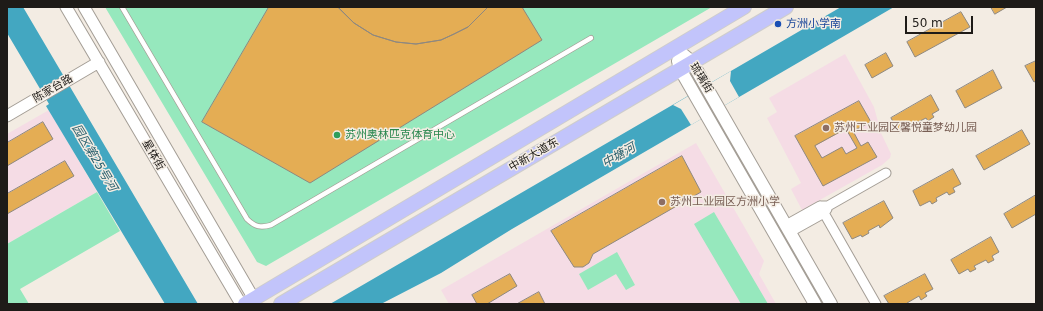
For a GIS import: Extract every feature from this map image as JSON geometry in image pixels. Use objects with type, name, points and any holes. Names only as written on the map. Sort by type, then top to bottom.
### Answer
[{"type":"main road","name":"中新大道东","points":[[252,302],[744,7]]},
{"type":"main road","name":"中新大道东","points":[[282,304],[786,7]]},
{"type":"main road","name":"琉璃街","points":[[676,48],[686,66],[694,93],[815,304]]},
{"type":"main road","name":"琉璃街","points":[[686,66],[706,86],[832,304]]},
{"type":"street","name":"星体街","points":[[66,7],[241,304]]},
{"type":"street","name":"星体街","points":[[84,7],[252,302]]},
{"type":"street","name":"陈家台路","points":[[7,116],[99,62]]},
{"type":"street","points":[[788,228],[886,173]]},
{"type":"street","points":[[824,208],[876,304]]},
{"type":"lane","points":[[122,7],[247,219],[251,224],[260,227],[271,225],[591,38]]},
{"type":"shaded area","name":"苏州工业园区馨悦童梦幼儿园","points":[[845,54],[874,107],[881,133],[891,154],[890,158],[882,165],[802,210],[791,189],[801,183],[767,118],[777,112],[769,98]]},
{"type":"shaded area","points":[[49,110],[97,192],[7,244],[7,134]]},
{"type":"shaded area","name":"苏州工业园区方洲小学","points":[[696,143],[764,261],[759,274],[776,304],[449,304],[441,290]]},
{"type":"green space","name":"苏州奥林匹克体育中心","points":[[105,7],[712,7],[266,266],[257,262]]},
{"type":"green space","points":[[97,192],[120,231],[20,289],[29,304],[7,304],[7,244]]},
{"type":"green space","points":[[714,212],[768,304],[741,304],[694,224]]},
{"type":"green space","points":[[617,252],[635,285],[626,290],[616,274],[588,290],[579,274]]},
{"type":"water","name":"园区第25号河","points":[[7,7],[23,7],[198,304],[165,304],[46,106],[49,104],[7,33]]},
{"type":"water","name":"中塘河","points":[[841,7],[894,7],[512,229],[441,273],[381,304],[330,304]]},
{"type":"pier","points":[[731,71],[730,81],[739,97],[691,125],[681,109],[673,105]]},
{"type":"building","points":[[269,7],[338,7],[354,23],[373,35],[396,42],[416,44],[441,40],[468,27],[488,7],[522,7],[542,40],[310,183],[202,122]]},
{"type":"building","points":[[338,7],[488,7],[468,27],[441,40],[416,44],[396,42],[373,35],[354,23]]},
{"type":"building","points":[[991,7],[1007,7],[995,14]]},
{"type":"building","points":[[961,12],[970,27],[915,57],[907,42]]},
{"type":"building","points":[[886,53],[893,66],[872,78],[865,65]]},
{"type":"building","points":[[1036,61],[1036,81],[1034,82],[1025,66]]},
{"type":"building","points":[[993,70],[1002,88],[965,108],[956,91]]},
{"type":"building","points":[[931,95],[939,110],[932,114],[934,117],[928,121],[926,118],[914,124],[916,127],[910,131],[908,127],[899,133],[891,118]]},
{"type":"building","points":[[859,101],[871,122],[853,131],[861,146],[868,142],[877,157],[823,186],[795,136]],"holes":[[[846,129],[857,148],[846,154],[842,147],[822,158],[815,146]]]},
{"type":"building","points":[[43,122],[53,139],[7,166],[7,143]]},
{"type":"building","points":[[1022,130],[1030,144],[984,170],[976,156]]},
{"type":"building","points":[[682,156],[701,192],[593,254],[589,263],[583,267],[574,267],[551,231]]},
{"type":"building","points":[[65,161],[74,176],[7,214],[7,194]]},
{"type":"building","points":[[953,169],[961,184],[953,188],[955,192],[949,195],[947,192],[936,198],[937,201],[932,204],[930,201],[920,206],[913,191]]},
{"type":"building","points":[[1036,195],[1036,214],[1012,228],[1004,214]]},
{"type":"building","points":[[884,201],[893,218],[880,228],[879,225],[868,231],[869,233],[862,237],[861,235],[852,239],[843,223]]},
{"type":"building","points":[[991,237],[999,252],[992,256],[994,260],[988,263],[986,260],[974,266],[976,269],[970,272],[968,269],[959,274],[951,260]]},
{"type":"building","points":[[510,274],[517,286],[487,304],[477,304],[472,295]]},
{"type":"building","points":[[925,274],[933,289],[925,293],[927,296],[921,300],[919,296],[907,303],[908,304],[889,304],[884,296]]},
{"type":"building","points":[[539,292],[545,304],[517,304]]},
{"type":"place","name":"方洲小学南","points":[[778,24]]},
{"type":"place","name":"苏州工业园区馨悦童梦幼儿园","points":[[826,128]]},
{"type":"place","name":"苏州奥林匹克体育中心","points":[[337,135]]},
{"type":"place","name":"苏州工业园区方洲小学","points":[[662,202]]}]
